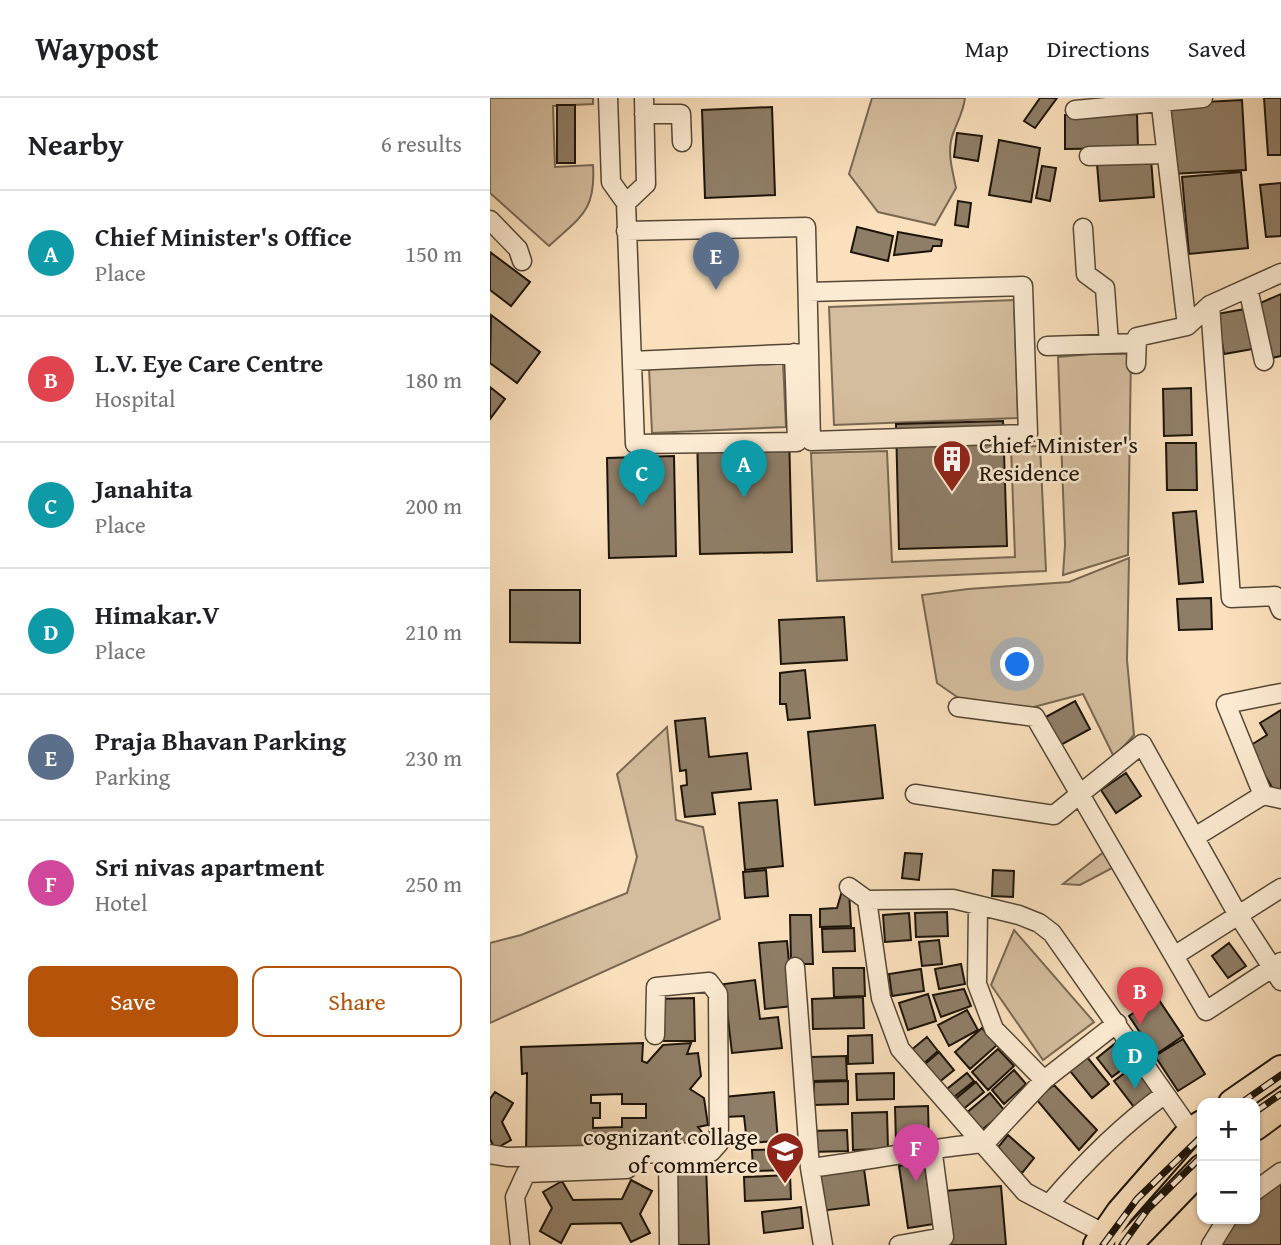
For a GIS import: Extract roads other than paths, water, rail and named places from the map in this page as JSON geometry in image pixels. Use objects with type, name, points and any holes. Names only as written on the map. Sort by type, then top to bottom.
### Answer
[{"type":"highway","points":[[1239,1098],[1281,1069]]},
{"type":"highway","points":[[1260,1123],[1281,1108]]},
{"type":"highway","points":[[1110,1241],[1120,1212],[1197,1128]]},
{"type":"highway","points":[[1110,1241],[1197,1172]]},
{"type":"street","points":[[608,98],[611,183],[626,203],[626,231],[635,444],[797,442],[808,292],[806,227],[626,231]]},
{"type":"street","points":[[1075,110],[1203,98]]},
{"type":"street","points":[[1160,100],[1187,326]]},
{"type":"street","points":[[626,203],[646,184],[644,106],[681,114],[682,142]]},
{"type":"street","points":[[1089,156],[1166,154]]},
{"type":"street","points":[[490,220],[518,248],[522,261]]},
{"type":"street","points":[[1083,228],[1086,274],[1105,288],[1109,344]]},
{"type":"street","points":[[1136,364],[1137,337],[1187,326],[1210,305],[1281,273]]},
{"type":"street","points":[[802,353],[811,441],[1028,434],[1023,286],[808,292]]},
{"type":"street","points":[[1248,288],[1264,360]]},
{"type":"street","points":[[1210,305],[1231,598],[1275,596],[1281,610]]},
{"type":"street","points":[[1047,346],[1137,343]]},
{"type":"street","points":[[632,361],[802,353]]},
{"type":"street","points":[[1195,837],[1272,797],[1226,704],[1281,692]]},
{"type":"street","points":[[915,794],[1054,815],[1081,793],[1143,744],[1238,915],[1278,971],[1206,1011],[1081,793],[1035,717],[958,707]]},
{"type":"street","points":[[849,887],[867,900],[953,899],[1019,915],[1039,923],[1052,933],[1165,1094],[1197,1128]]},
{"type":"street","points":[[1174,956],[1281,888]]},
{"type":"street","points":[[867,900],[881,998],[900,1049],[985,1143],[1025,1192],[1110,1241]]},
{"type":"street","points":[[978,907],[977,984],[994,1029],[1044,1080]]},
{"type":"street","points":[[795,967],[810,1168],[824,1245]]},
{"type":"street","points":[[490,1154],[507,1157],[711,1152],[719,1143],[718,994],[714,985],[709,982],[656,987],[655,1035]]},
{"type":"street","points":[[810,1168],[887,1159],[932,1147],[985,1143],[1044,1080],[1116,1023]]},
{"type":"street","points":[[1049,1204],[1084,1163],[1136,1115],[1165,1094]]},
{"type":"street","points":[[899,1245],[944,1237],[932,1147]]},
{"type":"street","points":[[668,1153],[668,1245]]},
{"type":"street","points":[[520,1245],[515,1197],[526,1173],[627,1169]]},
{"type":"street","points":[[1260,1187],[1281,1172]]},
{"type":"street","points":[[1211,1245],[1224,1224]]},
{"type":"railway","points":[[1248,1098],[1281,1075]]},
{"type":"railway","points":[[1260,1109],[1281,1094]]},
{"type":"railway","points":[[1103,1245],[1137,1199],[1197,1141]]},
{"type":"railway","points":[[1122,1245],[1148,1209],[1197,1161]]},
{"type":"place","name":"Praja Bhavan Parking","points":[[716,290]]},
{"type":"place","name":"Chief Minister's Residence","points":[[952,493]]},
{"type":"place","name":"Chief Minister's Office","points":[[744,498]]},
{"type":"place","name":"Janahita","points":[[642,507]]},
{"type":"place","name":"L.V. Eye Care Centre","points":[[1140,1025]]},
{"type":"place","name":"Himakar.V","points":[[1135,1089]]},
{"type":"place","name":"Sri nivas apartment","points":[[916,1182]]},
{"type":"place","name":"cognizant collage of commerce","points":[[785,1185]]}]
